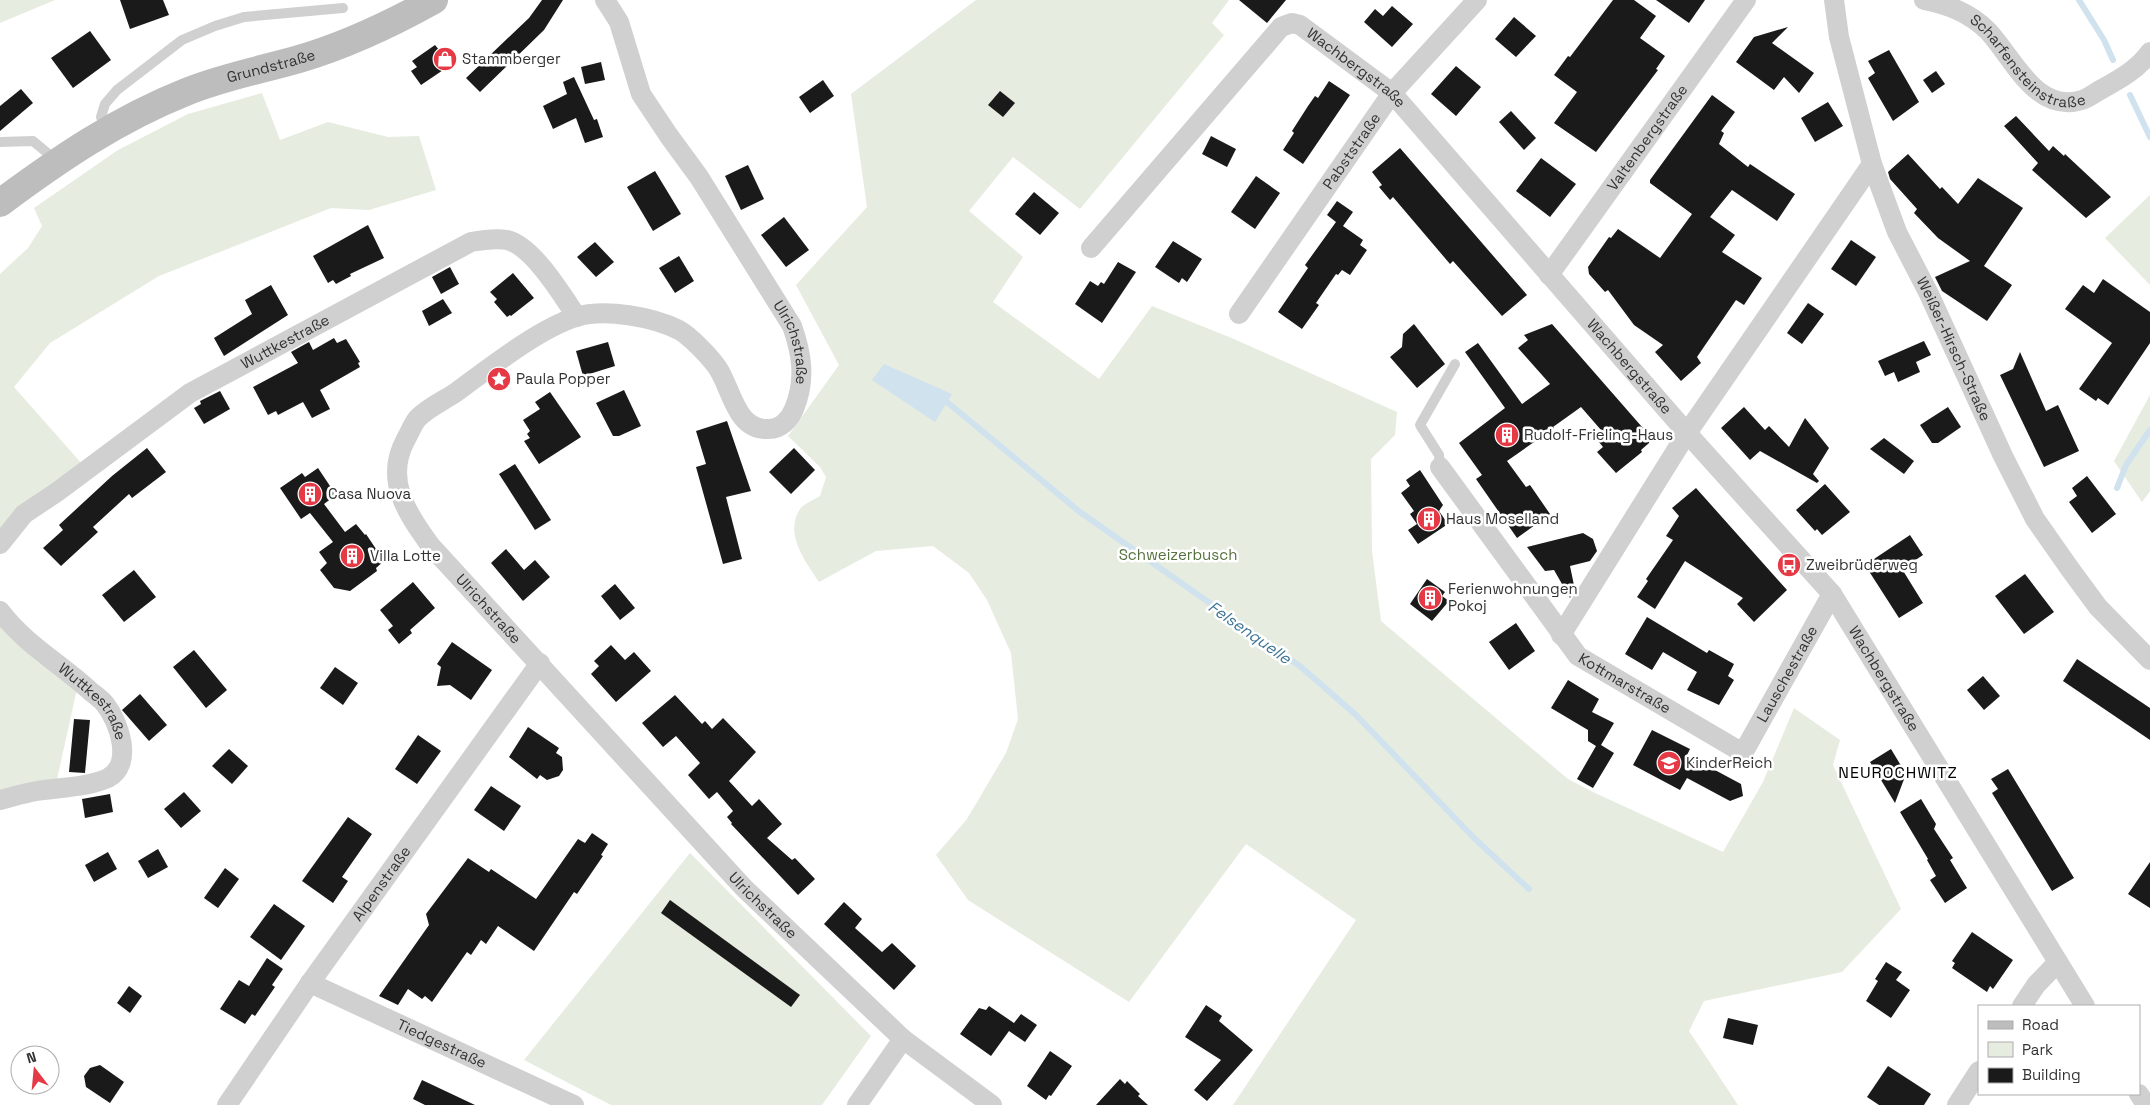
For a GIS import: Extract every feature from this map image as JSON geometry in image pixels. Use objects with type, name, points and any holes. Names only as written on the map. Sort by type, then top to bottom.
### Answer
[{"type":"main road","name":"Grundstraße","points":[[0,203],[57,161],[107,130],[186,92],[229,77],[300,59],[351,42],[434,0]]},
{"type":"street","name":"Ulrichstraße","points":[[605,0],[619,22],[641,94],[668,136],[699,177],[792,326],[802,360],[803,375],[800,395],[791,417],[781,426],[770,429],[757,427],[740,416],[717,367],[681,331],[657,321],[631,316],[605,314],[577,317],[543,333],[513,352],[417,419],[400,450],[397,482],[410,517],[430,545],[744,888],[903,1039],[992,1105]]},
{"type":"street","name":"Pabststraße","points":[[1239,314],[1392,93],[1477,0]]},
{"type":"street","name":"Valtenbergstraße","points":[[1549,275],[1740,5],[1746,0]]},
{"type":"street","name":"Weißer-Hirsch-Straße","points":[[1834,0],[1839,37],[1872,164],[1898,232],[1929,294],[2003,456],[2035,519],[2098,607],[2150,660]]},
{"type":"street","name":"Scharfensteinstraße","points":[[1924,0],[1949,5],[1968,15],[1987,30],[2029,83],[2042,95],[2056,101],[2067,103],[2083,100],[2129,73],[2143,62],[2150,52]]},
{"type":"street","name":"Wachbergstraße","points":[[1090,248],[1281,27],[1286,24],[1300,24],[1392,93],[1687,433],[1832,594],[2084,1005]]},
{"type":"street","points":[[1562,635],[1687,433],[1872,164]]},
{"type":"street","name":"Wuttkestraße","points":[[0,544],[24,514],[57,492],[190,393],[472,242],[507,240],[523,248],[560,291],[577,317]]},
{"type":"street","name":"Kottmarstraße","points":[[1440,467],[1578,656],[1743,753]]},
{"type":"street","name":"Lauschestraße","points":[[1743,753],[1832,594]]},
{"type":"street","name":"Wuttkestraße","points":[[0,611],[12,627],[65,668],[105,704],[114,719],[124,752],[122,763],[110,777],[93,784],[36,791],[0,800]]},
{"type":"street","name":"Alpenstraße","points":[[227,1105],[310,983],[540,663]]},
{"type":"street","points":[[2023,1005],[2036,985],[2058,962]]},
{"type":"street","name":"Tiedgestraße","points":[[310,983],[574,1105]]},
{"type":"street","points":[[857,1105],[903,1039]]},
{"type":"street","points":[[1956,1105],[1978,1073]]},
{"type":"lane","points":[[107,130],[101,117],[104,104],[117,90],[182,40],[215,26],[244,17],[343,8]]},
{"type":"lane","points":[[0,142],[33,141],[57,161]]},
{"type":"lane","points":[[1440,467],[1439,455],[1420,425],[1455,364]]},
{"type":"green space","points":[[0,0],[55,0],[0,23]]},
{"type":"green space","name":"Schweizerbusch","points":[[976,0],[1229,0],[1212,23],[1224,35],[1080,209],[1013,157],[969,211],[1023,257],[993,302],[1099,379],[1152,306],[1234,339],[1397,412],[1395,435],[1371,459],[1372,551],[1381,621],[1568,779],[1593,792],[1723,852],[1763,782],[1794,708],[1840,740],[1833,765],[1901,909],[1842,972],[1704,1001],[1689,1031],[1738,1105],[1233,1105],[1356,920],[1246,844],[1129,1002],[968,900],[936,855],[967,819],[1006,753],[1018,719],[1011,653],[987,600],[969,573],[933,546],[876,551],[819,582],[798,547],[794,528],[801,507],[820,496],[826,477],[820,467],[788,436],[839,365],[796,285],[867,207],[851,94]]},
{"type":"green space","points":[[262,93],[280,140],[328,122],[388,137],[419,136],[436,190],[369,210],[331,208],[159,276],[50,343],[14,387],[83,465],[0,531],[0,274],[28,248],[42,226],[34,208],[118,150],[188,114]]},
{"type":"green space","points":[[2150,195],[2150,285],[2105,238]]},
{"type":"green space","points":[[2150,395],[2150,491],[2142,502],[2114,461]]},
{"type":"green space","points":[[0,623],[77,689],[56,784],[0,794]]},
{"type":"green space","points":[[690,853],[871,1036],[822,1105],[611,1105],[524,1060]]},
{"type":"water","points":[[884,364],[952,394],[935,422],[872,380]]},
{"type":"building","points":[[120,0],[163,0],[169,15],[130,29]]},
{"type":"building","points":[[542,0],[563,0],[544,30],[480,92],[466,78],[529,18]]},
{"type":"building","points":[[1239,0],[1286,0],[1267,23]]},
{"type":"building","points":[[1613,0],[1634,0],[1656,16],[1640,38],[1665,56],[1656,69],[1658,70],[1596,152],[1554,123],[1577,92],[1554,75]]},
{"type":"building","points":[[1656,0],[1705,0],[1689,23]]},
{"type":"building","points":[[1392,6],[1413,24],[1392,47],[1364,22],[1375,9],[1383,16]]},
{"type":"building","points":[[1514,17],[1536,36],[1516,57],[1495,39]]},
{"type":"building","points":[[1788,27],[1772,43],[1814,73],[1799,93],[1784,77],[1774,90],[1736,62],[1754,37]]},
{"type":"building","points":[[90,31],[111,60],[73,88],[51,58]]},
{"type":"building","points":[[435,45],[440,51],[445,48],[455,62],[421,85],[411,71],[417,67],[412,61]]},
{"type":"building","points":[[1889,50],[1919,102],[1893,121],[1868,78],[1875,73],[1868,61]]},
{"type":"building","points":[[601,62],[605,80],[585,84],[581,67]]},
{"type":"building","points":[[1456,66],[1481,87],[1456,116],[1431,94]]},
{"type":"building","points":[[1936,71],[1945,84],[1932,93],[1923,80]]},
{"type":"building","points":[[574,77],[594,120],[597,119],[603,137],[585,143],[576,118],[553,129],[543,106],[567,94],[563,82]]},
{"type":"building","points":[[823,80],[834,96],[810,113],[799,97]]},
{"type":"building","points":[[1329,81],[1350,95],[1303,164],[1283,150],[1294,133],[1292,131],[1308,106],[1315,96],[1318,98]]},
{"type":"building","points":[[21,89],[33,103],[0,131],[0,106]]},
{"type":"building","points":[[1000,91],[1015,103],[1003,117],[988,105]]},
{"type":"building","points":[[1712,95],[1735,112],[1721,131],[1724,133],[1719,144],[1748,167],[1750,164],[1795,194],[1777,221],[1732,190],[1710,217],[1735,235],[1722,252],[1762,278],[1744,305],[1736,300],[1697,357],[1701,363],[1681,381],[1655,352],[1663,345],[1634,325],[1608,290],[1605,292],[1589,274],[1588,267],[1609,237],[1611,238],[1618,229],[1660,258],[1692,214],[1650,183],[1650,180]]},
{"type":"building","points":[[1828,102],[1843,126],[1815,142],[1801,118]]},
{"type":"building","points":[[1511,111],[1536,138],[1524,150],[1499,122]]},
{"type":"building","points":[[2016,116],[2049,151],[2053,146],[2064,156],[2065,154],[2111,197],[2086,218],[2032,170],[2038,163],[2004,126]]},
{"type":"building","points":[[1211,136],[1236,149],[1227,167],[1202,154]]},
{"type":"building","points":[[1400,148],[1527,295],[1502,316],[1453,261],[1450,264],[1393,197],[1390,200],[1379,187],[1382,185],[1372,172]]},
{"type":"building","points":[[1908,154],[1940,189],[1942,187],[1958,204],[1978,178],[2023,208],[1984,266],[2012,285],[1987,321],[1942,291],[1935,277],[1970,261],[1938,238],[1914,213],[1917,209],[1890,179],[1888,172]]},
{"type":"building","points":[[1541,158],[1576,184],[1550,217],[1516,191]]},
{"type":"building","points":[[748,165],[764,199],[741,210],[725,176]]},
{"type":"building","points":[[655,171],[681,214],[653,231],[627,187]]},
{"type":"building","points":[[1256,176],[1280,193],[1255,229],[1231,212]]},
{"type":"building","points":[[1034,192],[1059,213],[1040,235],[1015,214]]},
{"type":"building","points":[[1337,201],[1353,212],[1343,226],[1363,240],[1360,245],[1367,250],[1350,275],[1342,270],[1338,275],[1336,274],[1316,303],[1319,305],[1302,329],[1278,312],[1308,268],[1305,265],[1336,222],[1327,215]]},
{"type":"building","points":[[784,217],[809,250],[786,267],[761,235]]},
{"type":"building","points":[[368,225],[384,258],[350,274],[351,276],[336,284],[333,280],[328,283],[313,256]]},
{"type":"building","points":[[1851,240],[1876,257],[1856,286],[1831,269]]},
{"type":"building","points":[[1173,241],[1202,259],[1187,282],[1182,278],[1179,283],[1155,267]]},
{"type":"building","points":[[595,242],[614,262],[596,277],[577,257]]},
{"type":"building","points":[[679,256],[694,281],[675,293],[659,268]]},
{"type":"building","points":[[1118,262],[1136,272],[1102,323],[1075,304],[1090,281],[1098,286],[1101,282],[1104,284]]},
{"type":"building","points":[[450,267],[459,284],[441,294],[432,277]]},
{"type":"building","points":[[513,273],[534,298],[507,317],[494,302],[497,299],[490,292]]},
{"type":"building","points":[[2103,279],[2150,312],[2150,343],[2108,405],[2098,398],[2096,401],[2079,389],[2112,343],[2065,309],[2083,285],[2094,293]]},
{"type":"building","points":[[271,285],[288,315],[224,356],[214,338],[252,314],[245,300]]},
{"type":"building","points":[[443,299],[452,313],[429,326],[422,311]]},
{"type":"building","points":[[1808,303],[1824,314],[1802,344],[1787,333]]},
{"type":"building","points":[[1414,324],[1445,364],[1417,388],[1390,357],[1402,347],[1403,334]]},
{"type":"building","name":"Rudolf-Frieling-Haus","points":[[1552,324],[1649,435],[1649,443],[1641,450],[1642,452],[1616,473],[1597,452],[1603,447],[1594,436],[1601,430],[1581,407],[1553,427],[1507,461],[1526,487],[1530,485],[1550,514],[1517,538],[1476,479],[1482,475],[1459,443],[1505,408],[1465,352],[1478,343],[1522,404],[1550,384],[1518,348],[1528,340],[1524,335]]},
{"type":"building","points":[[334,338],[337,343],[346,339],[360,362],[358,363],[360,367],[320,390],[330,409],[312,418],[303,402],[278,415],[276,411],[268,415],[253,387],[298,363],[291,352],[309,342],[313,350]]},
{"type":"building","points":[[1924,341],[1931,355],[1916,362],[1920,372],[1898,382],[1894,372],[1885,376],[1878,361]]},
{"type":"building","points":[[608,342],[615,366],[583,376],[576,351]]},
{"type":"building","points":[[2020,352],[2046,411],[2058,405],[2079,451],[2044,467],[2000,375],[2013,369]]},
{"type":"building","points":[[624,390],[641,426],[619,436],[613,436],[596,403]]},
{"type":"building","points":[[220,391],[230,409],[204,424],[194,408],[201,404],[200,401]]},
{"type":"building","points":[[550,392],[581,437],[539,464],[524,441],[530,438],[527,434],[530,431],[523,420],[540,409],[535,402]]},
{"type":"building","points":[[1744,407],[1765,430],[1769,426],[1789,447],[1805,418],[1829,448],[1813,474],[1819,481],[1817,483],[1760,451],[1750,460],[1721,428]]},
{"type":"building","points":[[1948,407],[1961,427],[1938,443],[1932,443],[1920,425]]},
{"type":"building","points":[[727,421],[751,491],[726,497],[742,559],[723,564],[696,467],[706,464],[696,431]]},
{"type":"building","points":[[1884,438],[1914,461],[1904,474],[1870,449]]},
{"type":"building","points":[[147,448],[166,472],[132,498],[129,494],[93,527],[98,532],[61,566],[43,548],[63,530],[59,525],[112,476]]},
{"type":"building","points":[[794,448],[815,470],[791,494],[769,472]]},
{"type":"building","points":[[515,464],[551,520],[535,530],[499,474]]},
{"type":"building","points":[[318,468],[336,495],[324,504],[345,532],[356,524],[366,534],[384,561],[376,568],[377,571],[350,591],[334,588],[320,570],[327,563],[319,552],[333,542],[310,513],[301,519],[280,488],[302,473],[305,477]]},
{"type":"building","points":[[1420,470],[1443,505],[1439,511],[1448,524],[1418,544],[1408,530],[1417,524],[1410,514],[1414,511],[1401,493],[1410,486],[1406,480]]},
{"type":"building","points":[[2087,476],[2116,514],[2092,533],[2069,502],[2077,496],[2072,488]]},
{"type":"building","points":[[1825,484],[1850,512],[1822,535],[1817,529],[1815,531],[1796,510]]},
{"type":"building","points":[[1696,488],[1787,590],[1754,622],[1737,604],[1743,598],[1685,561],[1655,609],[1637,597],[1648,581],[1646,579],[1673,540],[1666,536],[1679,516],[1672,508]]},
{"type":"building","points":[[1583,533],[1593,539],[1597,551],[1590,561],[1570,566],[1575,590],[1570,598],[1554,570],[1545,571],[1527,547]]},
{"type":"building","points":[[1910,535],[1923,555],[1902,569],[1923,603],[1899,618],[1865,565]]},
{"type":"building","points":[[506,549],[524,570],[535,560],[550,577],[523,601],[491,563]]},
{"type":"building","points":[[134,570],[156,597],[124,622],[102,595]]},
{"type":"building","points":[[2025,574],[2054,612],[2024,634],[1995,596]]},
{"type":"building","name":"Ferienwohnungen Pokoj","points":[[1427,579],[1445,592],[1442,596],[1449,601],[1432,621],[1410,604]]},
{"type":"building","points":[[413,582],[435,608],[410,630],[412,633],[399,644],[388,630],[393,626],[380,610]]},
{"type":"building","points":[[615,584],[635,608],[620,620],[601,596]]},
{"type":"building","points":[[1647,617],[1707,653],[1709,650],[1734,664],[1728,676],[1734,680],[1719,705],[1687,690],[1697,672],[1663,652],[1652,670],[1625,654]]},
{"type":"building","points":[[1516,623],[1535,651],[1509,670],[1489,642]]},
{"type":"building","points":[[452,642],[492,670],[471,700],[450,685],[437,686],[441,667],[437,664]]},
{"type":"building","points":[[611,645],[625,660],[634,652],[651,671],[616,702],[591,674],[599,666],[594,661]]},
{"type":"building","points":[[194,650],[227,690],[206,708],[173,667]]},
{"type":"building","points":[[2077,659],[2150,708],[2150,740],[2063,681]]},
{"type":"building","points":[[335,667],[358,683],[343,705],[320,688]]},
{"type":"building","points":[[1983,676],[2000,696],[1984,710],[1967,690]]},
{"type":"building","points":[[1568,680],[1599,699],[1592,712],[1614,723],[1601,745],[1614,753],[1593,788],[1577,779],[1596,746],[1588,741],[1588,730],[1551,708]]},
{"type":"building","points":[[140,694],[167,725],[149,741],[122,710]]},
{"type":"building","points":[[675,695],[702,724],[705,721],[712,729],[723,718],[756,752],[729,781],[752,806],[759,799],[782,824],[767,838],[792,860],[795,858],[815,879],[798,895],[731,824],[727,817],[733,811],[717,792],[709,799],[688,775],[700,763],[676,736],[663,747],[642,723]]},
{"type":"building","points":[[74,719],[90,720],[85,773],[69,772]]},
{"type":"building","points":[[528,727],[559,748],[556,753],[562,757],[563,770],[559,776],[547,780],[540,775],[537,779],[509,757]]},
{"type":"building","name":"KinderReich","points":[[1652,730],[1690,749],[1687,755],[1741,784],[1743,796],[1730,801],[1687,778],[1680,790],[1633,765]]},
{"type":"building","points":[[418,735],[441,751],[417,784],[395,769]]},
{"type":"building","points":[[229,749],[248,766],[232,784],[212,766]]},
{"type":"building","points":[[1891,749],[1906,774],[1895,803],[1870,762]]},
{"type":"building","points":[[2008,769],[2074,878],[2052,891],[1992,793],[1998,789],[1991,779]]},
{"type":"building","points":[[491,786],[521,806],[504,831],[474,810]]},
{"type":"building","points":[[184,792],[201,811],[181,828],[164,809]]},
{"type":"building","points":[[110,794],[113,812],[85,818],[82,799]]},
{"type":"building","points":[[1921,799],[1936,824],[1934,829],[1953,858],[1950,860],[1967,888],[1945,903],[1930,880],[1936,876],[1928,859],[1900,812]]},
{"type":"building","points":[[348,817],[372,834],[342,877],[348,881],[333,903],[302,881]]},
{"type":"building","points":[[592,833],[608,844],[601,855],[603,856],[577,894],[574,892],[534,951],[498,926],[486,944],[481,940],[471,955],[467,952],[432,1002],[425,996],[422,999],[408,989],[398,1005],[379,996],[429,925],[426,914],[468,858],[489,872],[491,869],[536,899],[578,839],[585,843]]},
{"type":"building","points":[[158,849],[168,867],[148,878],[138,861]]},
{"type":"building","points":[[108,852],[117,869],[94,882],[85,865]]},
{"type":"building","points":[[2150,862],[2150,908],[2128,894]]},
{"type":"building","points":[[225,868],[239,879],[218,908],[204,898]]},
{"type":"building","points":[[670,900],[800,995],[791,1007],[661,913]]},
{"type":"building","points":[[844,902],[862,919],[855,928],[882,952],[892,943],[916,966],[894,990],[824,924]]},
{"type":"building","points":[[274,904],[305,926],[281,960],[250,937]]},
{"type":"building","points":[[1972,932],[2013,960],[1993,989],[1990,986],[1987,992],[1952,968],[1955,963],[1952,961]]},
{"type":"building","points":[[267,958],[283,969],[272,985],[275,987],[255,1016],[252,1014],[245,1024],[220,1009],[239,980],[249,986]]},
{"type":"building","points":[[1886,962],[1902,972],[1896,980],[1910,990],[1891,1018],[1866,1001],[1878,981],[1875,979]]},
{"type":"building","points":[[129,986],[142,996],[130,1013],[117,1003]]},
{"type":"building","points":[[1206,1005],[1222,1016],[1219,1021],[1253,1050],[1207,1101],[1194,1090],[1221,1060],[1185,1037]]},
{"type":"building","points":[[989,1006],[1014,1023],[1021,1014],[1037,1025],[1025,1042],[1009,1031],[991,1056],[960,1034],[979,1008],[986,1010]]},
{"type":"building","points":[[1728,1018],[1758,1025],[1753,1045],[1723,1038]]},
{"type":"building","points":[[1050,1051],[1072,1066],[1051,1096],[1049,1095],[1046,1100],[1027,1086]]},
{"type":"building","points":[[100,1065],[124,1082],[110,1103],[86,1087],[84,1076],[90,1068]]},
{"type":"building","points":[[1888,1066],[1931,1094],[1924,1105],[1879,1105],[1867,1097]]},
{"type":"building","points":[[1120,1079],[1125,1084],[1127,1081],[1140,1094],[1138,1096],[1148,1105],[1096,1105]]},
{"type":"building","points":[[422,1080],[475,1105],[425,1105],[413,1099]]},
{"type":"waterway","points":[[2079,0],[2104,40],[2113,60]]},
{"type":"waterway","points":[[2130,95],[2150,137]]},
{"type":"waterway","name":"Felsenquelle","points":[[947,402],[1080,512],[1301,667],[1356,715],[1474,838],[1529,889]]},
{"type":"waterway","points":[[2117,488],[2126,465],[2150,430]]},
{"type":"place","name":"Stammberger","points":[[445,59]]},
{"type":"place","name":"Paula Popper","points":[[499,379]]},
{"type":"place","name":"Rudolf-Frieling-Haus","points":[[1507,435]]},
{"type":"place","name":"Casa Nuova","points":[[310,494]]},
{"type":"place","name":"Haus Moselland","points":[[1429,519]]},
{"type":"place","name":"Villa Lotte","points":[[352,556]]},
{"type":"place","name":"Zweibrüderweg","points":[[1789,565]]},
{"type":"place","name":"Ferienwohnungen Pokoj","points":[[1430,598]]},
{"type":"place","name":"KinderReich","points":[[1669,763]]},
{"type":"district","name":"NEUROCHWITZ","points":[[1898,772]]}]
